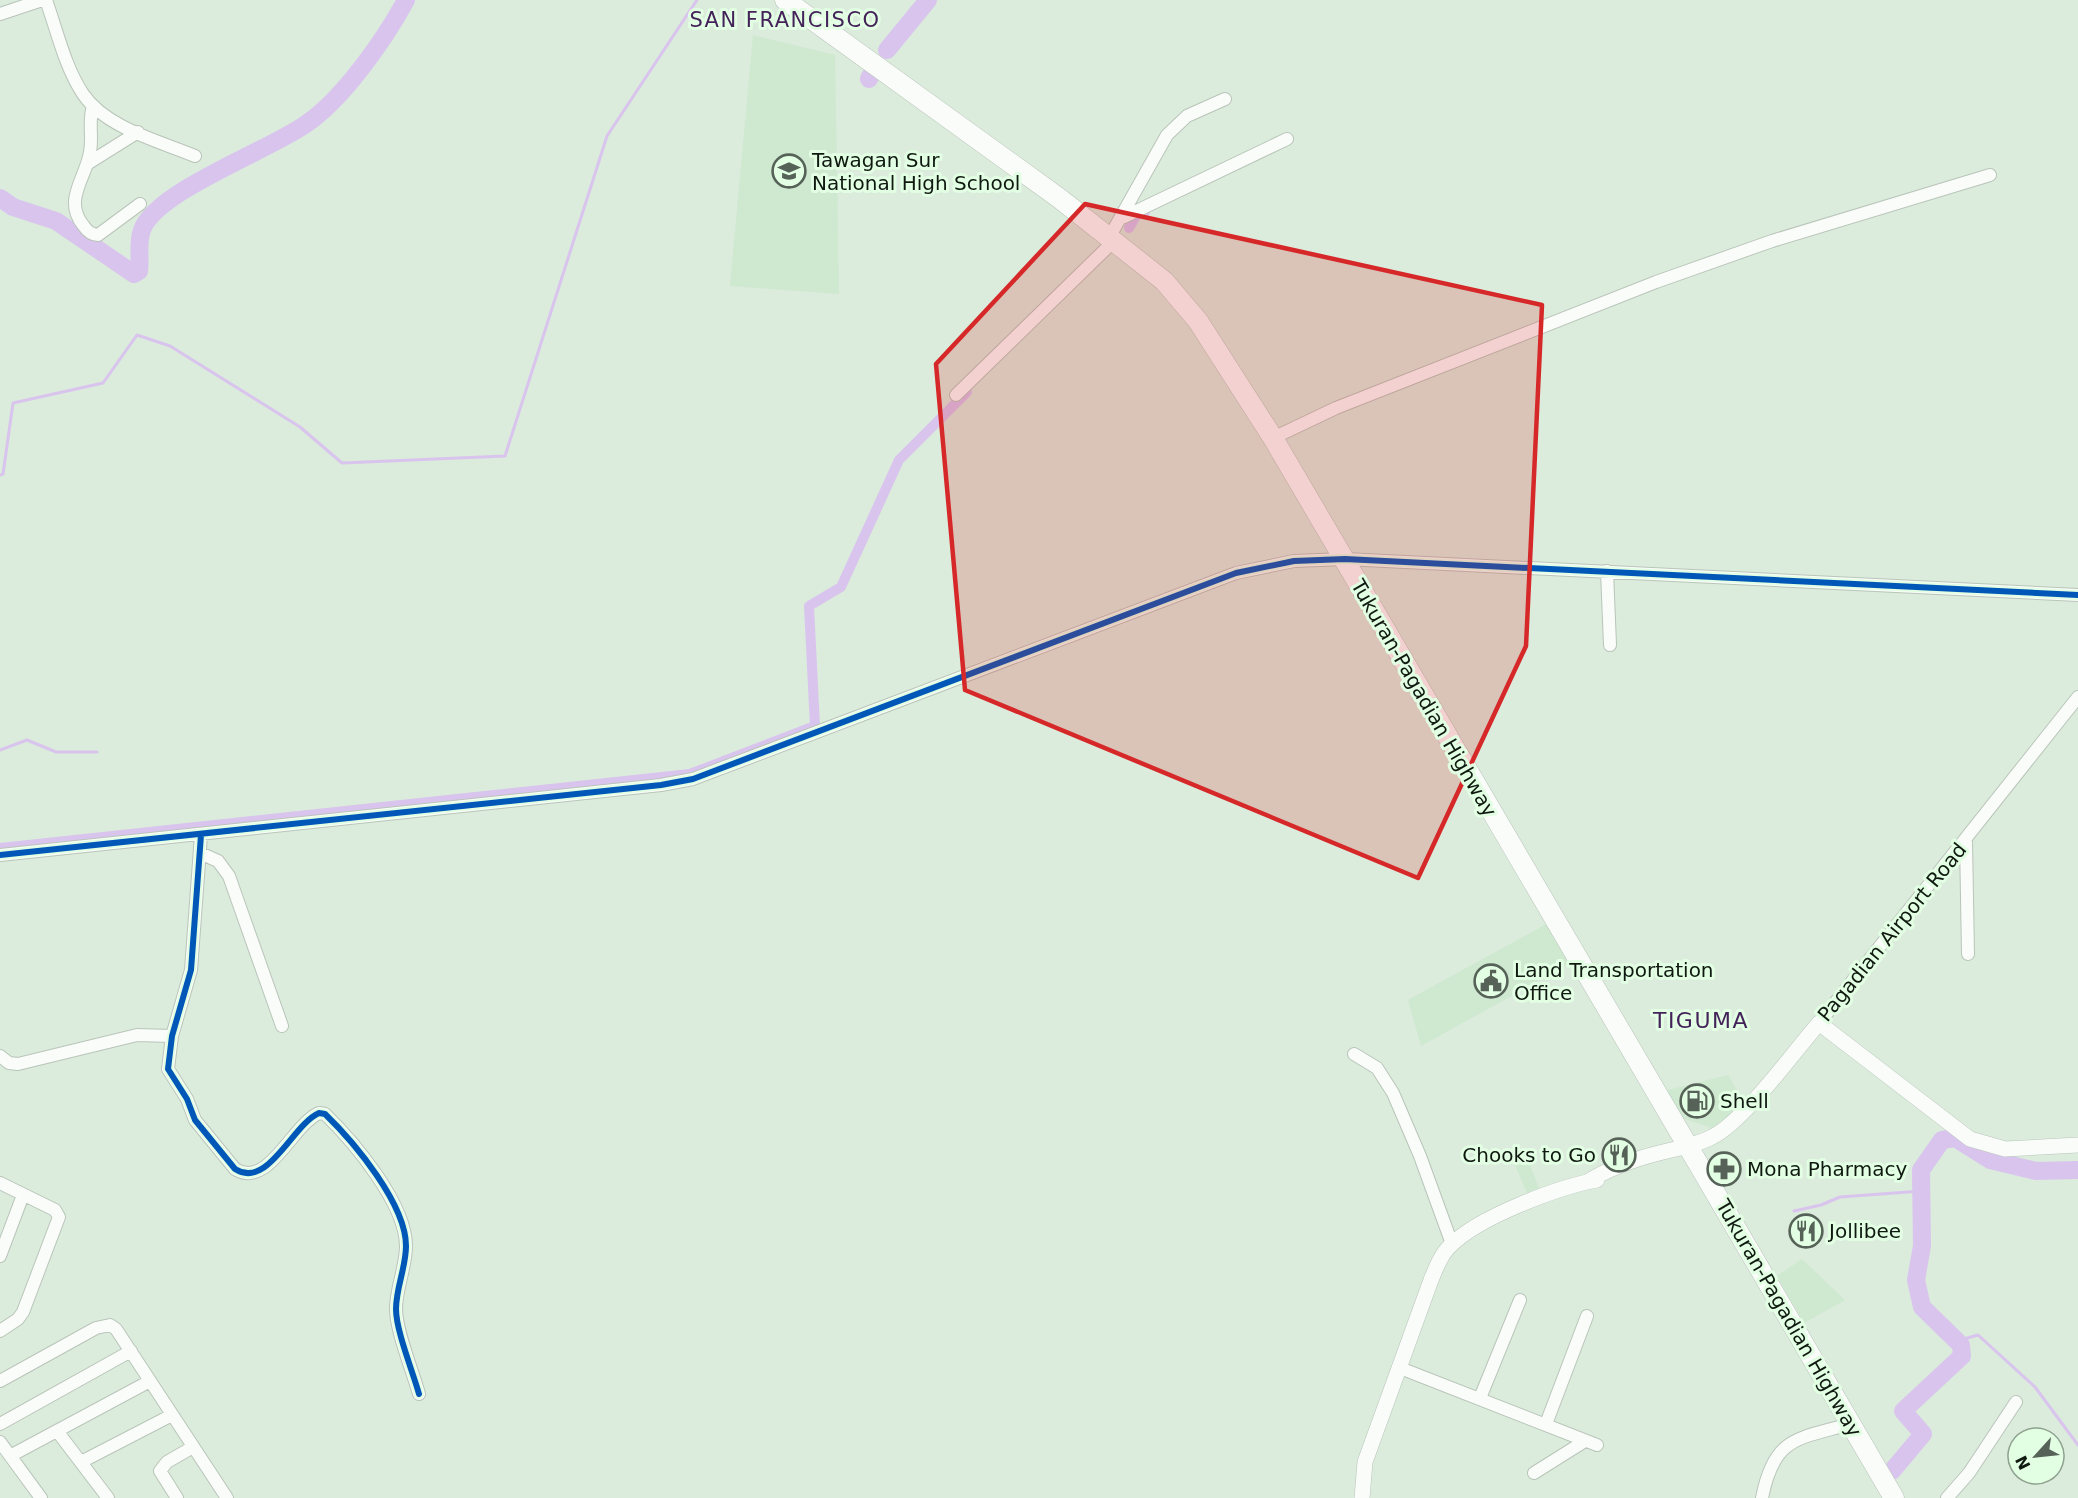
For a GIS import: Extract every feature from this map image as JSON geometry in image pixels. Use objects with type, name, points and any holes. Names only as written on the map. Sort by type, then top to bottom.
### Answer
[{"type":"highway","name":"Tukuran-Pagadian Highway","points":[[785,0],[1113,238],[1164,281],[1198,321],[1273,438],[1344,559],[1526,874],[1680,1149],[1894,1498]]},
{"type":"street","points":[[0,15],[22,4],[44,0],[76,83],[93,106],[118,123],[195,156]]},
{"type":"street","points":[[956,394],[1113,238],[1171,130],[1188,116],[1225,99]]},
{"type":"street","points":[[93,106],[87,164],[74,201],[76,214],[87,230],[94,235],[105,232],[140,204]]},
{"type":"street","points":[[87,164],[138,132]]},
{"type":"street","points":[[1124,217],[1287,138]]},
{"type":"street","points":[[1273,438],[1336,408],[1656,282],[1772,241],[1990,175]]},
{"type":"street","points":[[0,855],[575,795],[693,779],[1236,573],[1294,561],[1344,559],[2078,595]]},
{"type":"street","points":[[1607,571],[1610,645]]},
{"type":"street","name":"Pagadian Airport Road","points":[[1452,1244],[1468,1231],[1511,1209],[1626,1168],[1661,1152],[1680,1149],[1714,1136],[1728,1126],[1819,1023],[1966,841],[2078,697]]},
{"type":"street","points":[[201,835],[190,977],[172,1036],[168,1069],[187,1099],[195,1120],[235,1168],[248,1175],[258,1172],[319,1113],[325,1114],[373,1167],[406,1238],[397,1318],[419,1394]]},
{"type":"street","points":[[1966,841],[1968,954]]},
{"type":"street","points":[[200,853],[218,861],[229,876],[282,1026]]},
{"type":"street","points":[[1819,1023],[1970,1139],[2005,1149],[2078,1145]]},
{"type":"street","points":[[0,1056],[9,1064],[18,1064],[137,1035],[172,1036]]},
{"type":"street","points":[[1354,1054],[1377,1068],[1393,1093],[1420,1156],[1452,1244],[1443,1253],[1431,1280],[1365,1462],[1362,1498]]},
{"type":"street","points":[[0,1183],[55,1210],[59,1222],[21,1316],[0,1331]]},
{"type":"street","points":[[0,1256],[23,1195]]},
{"type":"street","points":[[1480,1398],[1520,1300]]},
{"type":"street","points":[[1546,1424],[1587,1316]]},
{"type":"street","points":[[0,1381],[103,1325],[116,1329],[227,1498]]},
{"type":"street","points":[[0,1424],[131,1351]]},
{"type":"street","points":[[1400,1368],[1597,1445]]},
{"type":"street","points":[[10,1456],[150,1381]]},
{"type":"street","points":[[1947,1498],[1968,1473],[2016,1402]]},
{"type":"street","points":[[81,1462],[172,1414]]},
{"type":"street","points":[[1762,1498],[1772,1467],[1782,1449],[1792,1440],[1850,1424]]},
{"type":"street","points":[[57,1431],[108,1498]]},
{"type":"street","points":[[1534,1473],[1584,1441]]},
{"type":"street","points":[[0,1442],[41,1498]]},
{"type":"street","points":[[177,1498],[160,1471],[167,1462],[193,1447]]},
{"type":"highlighted area","points":[[1085,204],[1542,305],[1526,646],[1418,878],[965,690],[936,364]]},
{"type":"shaded area","name":"Tawagan Sur National High School","points":[[753,35],[835,55],[839,294],[730,286]]},
{"type":"shaded area","name":"Land Transportation Office","points":[[1550,922],[1573,962],[1421,1046],[1408,1000]]},
{"type":"shaded area","points":[[1728,1075],[1745,1104],[1712,1128],[1682,1118],[1664,1091]]},
{"type":"shaded area","points":[[1528,1160],[1539,1188],[1527,1193],[1515,1165]]},
{"type":"shaded area","points":[[1802,1259],[1845,1300],[1804,1323],[1777,1276]]},
{"type":"waterway","points":[[0,198],[13,207],[56,221],[134,274],[139,271],[142,230],[152,215],[191,186],[289,134],[320,113],[362,67],[406,0]]},
{"type":"waterway","points":[[0,475],[3,474],[13,403],[103,383],[137,335],[170,346],[300,427],[342,463],[505,456],[607,136],[697,0]]},
{"type":"waterway","points":[[887,50],[928,0]]},
{"type":"waterway","points":[[863,74],[869,79]]},
{"type":"waterway","points":[[869,79],[871,75]]},
{"type":"waterway","points":[[1129,228],[1136,216],[1145,212]]},
{"type":"waterway","points":[[0,848],[690,774],[815,726],[809,606],[841,587],[899,460],[967,392]]},
{"type":"waterway","points":[[0,750],[27,740],[56,752],[97,752]]},
{"type":"waterway","points":[[1892,1471],[1923,1434],[1903,1411],[1962,1356],[1961,1345],[1922,1307],[1916,1280],[1922,1246],[1921,1170],[1942,1140],[1955,1138],[1990,1160],[2036,1171],[2078,1170]]},
{"type":"waterway","points":[[1794,1211],[1821,1205],[1840,1197],[1922,1191]]},
{"type":"waterway","points":[[1957,1341],[1978,1335],[2035,1387],[2078,1445]]},
{"type":"cycle path","points":[[0,855],[661,785],[693,779],[1236,573],[1294,561],[1345,559],[2078,595]]},
{"type":"cycle path","points":[[201,835],[191,970],[172,1036],[168,1069],[187,1099],[195,1120],[235,1169],[247,1173],[258,1171],[269,1164],[299,1130],[319,1113],[325,1114],[363,1157],[388,1193],[404,1229],[406,1254],[396,1309],[402,1340],[419,1394]]},
{"type":"place","name":"Tawagan Sur National High School","points":[[789,171]]},
{"type":"place","name":"Land Transportation Office","points":[[1491,981]]},
{"type":"place","name":"Shell","points":[[1697,1101]]},
{"type":"place","name":"Chooks to Go","points":[[1619,1155]]},
{"type":"place","name":"Mona Pharmacy","points":[[1724,1169]]},
{"type":"place","name":"Jollibee","points":[[1806,1231]]},
{"type":"district","name":"SAN FRANCISCO","points":[[785,20]]},
{"type":"district","name":"TIGUMA","points":[[1701,1020]]}]
